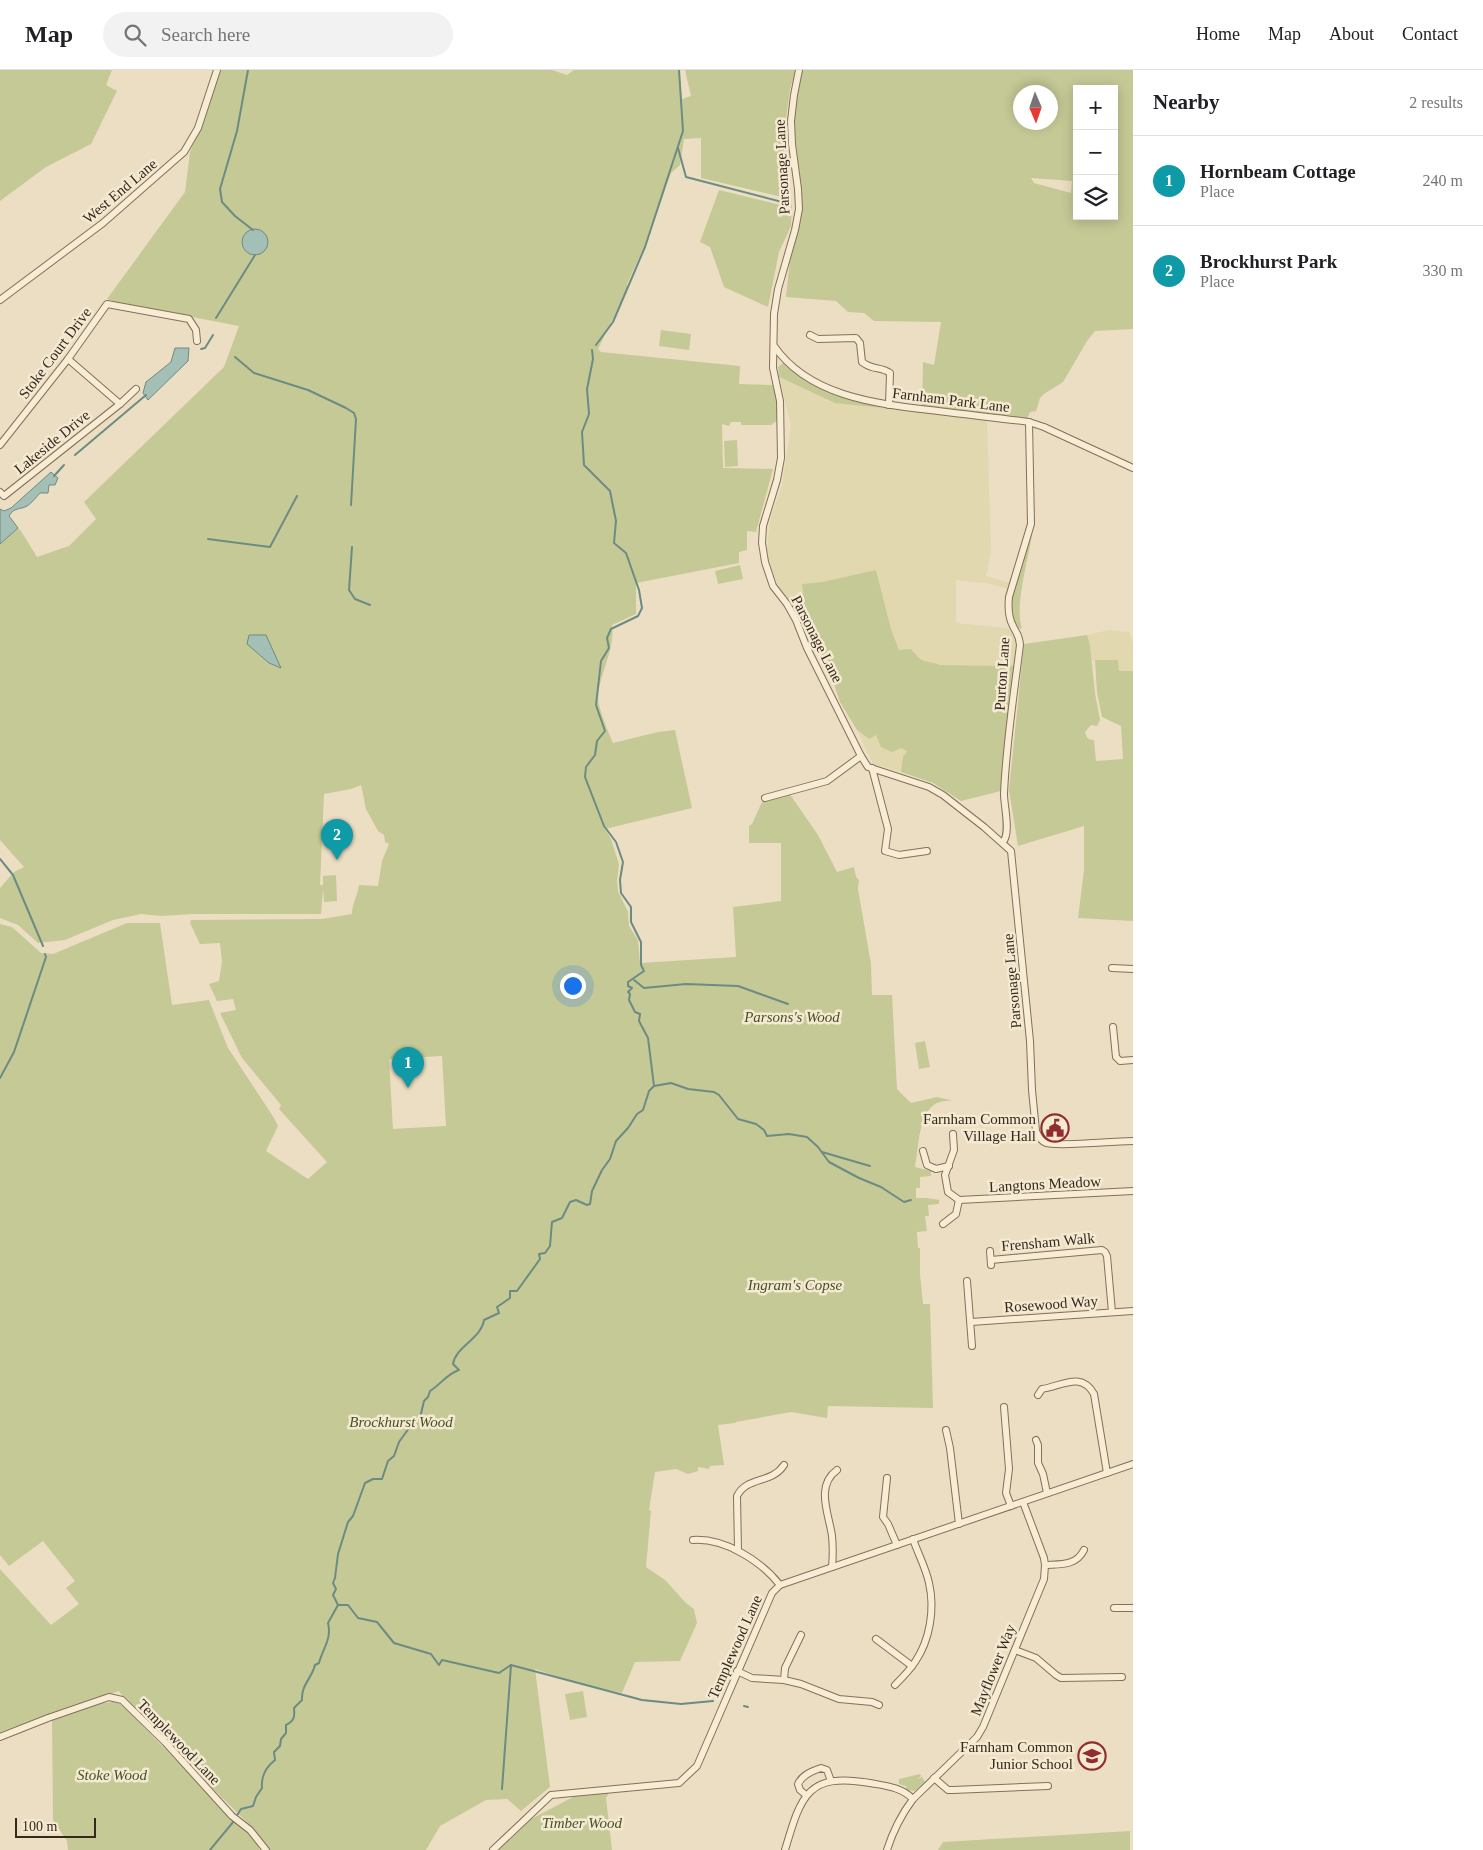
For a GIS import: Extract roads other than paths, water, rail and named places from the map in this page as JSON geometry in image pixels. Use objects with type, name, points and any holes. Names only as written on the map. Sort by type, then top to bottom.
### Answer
[{"type":"street","name":"West End Lane","points":[[0,300],[103,222],[184,152],[198,128],[217,70]]},
{"type":"street","name":"Parsonage Lane","points":[[799,70],[791,120],[799,209],[778,289],[774,314],[773,368],[780,401],[781,458],[777,480],[763,526],[762,543],[765,562],[773,586],[791,612],[807,648],[868,767],[929,787],[943,795],[1003,842],[1011,851],[1030,1041],[1032,1090],[1038,1136],[1043,1142],[1059,1144],[1133,1140]]},
{"type":"street","name":"Stoke Court Drive","points":[[0,445],[68,358],[107,304],[189,319],[198,334]]},
{"type":"street","points":[[810,335],[816,341],[856,338],[860,343],[862,362],[869,368],[886,370],[890,373],[889,405]]},
{"type":"street","name":"Farnham Park Lane","points":[[774,346],[781,356],[803,376],[832,390],[856,398],[889,405],[1029,422],[1133,468]]},
{"type":"street","points":[[68,358],[120,404]]},
{"type":"street","name":"Lakeside Drive","points":[[0,492],[4,496],[120,404],[136,389]]},
{"type":"street","name":"Purton Lane","points":[[1003,842],[1007,833],[1004,800],[1005,773],[1020,645],[1019,634],[1013,627],[1008,609],[1009,597],[1031,524],[1029,422]]},
{"type":"street","points":[[765,798],[827,781],[861,756]]},
{"type":"street","points":[[872,768],[888,829],[885,851],[899,855],[927,851]]},
{"type":"street","points":[[1112,968],[1133,969]]},
{"type":"street","points":[[1113,1027],[1116,1057],[1120,1061],[1133,1060]]},
{"type":"street","points":[[943,1224],[956,1214],[959,1200],[948,1192],[945,1175],[954,1150],[954,1134]]},
{"type":"street","points":[[924,1151],[928,1165],[936,1169],[949,1166]]},
{"type":"street","name":"Langtons Meadow","points":[[959,1200],[1133,1191]]},
{"type":"street","name":"Frensham Walk","points":[[990,1251],[991,1262],[1102,1250],[1105,1252],[1112,1312]]},
{"type":"street","points":[[968,1281],[971,1288],[972,1346]]},
{"type":"street","name":"Rosewood Way","points":[[971,1322],[1133,1311]]},
{"type":"street","points":[[1039,1389],[1072,1381],[1082,1381],[1091,1389],[1094,1394],[1107,1473]]},
{"type":"street","points":[[1004,1407],[1009,1469],[1006,1493],[1011,1506]]},
{"type":"street","points":[[946,1430],[959,1524]]},
{"type":"street","points":[[1036,1440],[1038,1445],[1038,1463],[1043,1474],[1047,1493]]},
{"type":"street","name":"Templewood Lane","points":[[493,1850],[551,1795],[679,1783],[697,1766],[772,1593],[780,1585],[1133,1464]]},
{"type":"street","points":[[738,1550],[737,1496],[741,1488],[780,1472],[784,1466]]},
{"type":"street","points":[[832,1567],[832,1538],[824,1497],[831,1475],[837,1470]]},
{"type":"street","points":[[887,1478],[883,1517],[897,1545]]},
{"type":"street","points":[[1024,1502],[1045,1565],[1074,1562],[1084,1550]]},
{"type":"street","points":[[895,1685],[912,1666],[922,1649],[928,1633],[932,1611],[929,1583],[913,1539]]},
{"type":"street","points":[[694,1540],[713,1542],[738,1550],[780,1585]]},
{"type":"street","name":"Mayflower Way","points":[[887,1850],[893,1831],[905,1808],[983,1728],[1044,1579],[1045,1565]]},
{"type":"street","points":[[1114,1608],[1133,1608]]},
{"type":"street","points":[[784,1680],[785,1668],[800,1635]]},
{"type":"street","points":[[876,1639],[912,1666]]},
{"type":"street","points":[[1015,1650],[1036,1658],[1062,1678],[1122,1677]]},
{"type":"street","points":[[737,1671],[752,1678],[784,1680],[801,1684],[839,1699],[872,1702],[879,1705]]},
{"type":"street","name":"Templewood Lane","points":[[0,1738],[48,1718],[109,1697],[120,1699],[164,1742],[232,1816],[250,1830],[266,1850]]},
{"type":"street","points":[[806,1795],[800,1790],[798,1784],[801,1778],[810,1772],[821,1768],[827,1770],[831,1781]]},
{"type":"street","points":[[934,1778],[948,1790],[1048,1786]]},
{"type":"street","points":[[785,1850],[796,1813],[806,1795],[819,1786],[831,1781],[852,1780],[894,1788],[906,1792],[913,1799]]},
{"type":"water","points":[[255,229],[264,233],[268,242],[264,251],[255,255],[246,251],[242,242],[246,233]]},
{"type":"water","points":[[175,348],[189,348],[188,361],[148,400],[143,393],[146,382],[171,362]]},
{"type":"water","points":[[51,472],[58,478],[55,485],[49,485],[48,493],[40,493],[27,506],[11,513],[9,516],[18,528],[0,544],[0,509],[4,511],[11,508]]},
{"type":"water","points":[[249,635],[266,635],[281,668],[269,663],[247,644]]},
{"type":"waterway","points":[[248,70],[237,131],[220,189],[222,202],[235,216],[253,230]]},
{"type":"waterway","points":[[596,345],[613,322],[645,247],[683,131],[679,70]]},
{"type":"waterway","points":[[678,148],[686,177],[786,203]]},
{"type":"waterway","points":[[216,318],[255,255]]},
{"type":"waterway","points":[[201,349],[205,348],[213,335]]},
{"type":"waterway","points":[[236,1817],[241,1809],[253,1806],[262,1788],[265,1772],[275,1760],[274,1752],[280,1746],[281,1739],[286,1733],[286,1725],[291,1722],[294,1708],[302,1700],[303,1690],[315,1665],[319,1663],[328,1639],[328,1623],[338,1605],[333,1595],[336,1589],[333,1583],[338,1554],[348,1522],[353,1516],[365,1483],[373,1479],[382,1479],[388,1461],[394,1456],[399,1442],[414,1421],[420,1418],[424,1401],[430,1391],[459,1370],[453,1364],[459,1352],[482,1327],[484,1320],[499,1313],[497,1307],[510,1298],[510,1291],[517,1291],[540,1259],[539,1254],[545,1253],[550,1246],[552,1222],[562,1218],[570,1202],[576,1200],[587,1205],[590,1204],[592,1191],[602,1170],[610,1159],[616,1141],[637,1114],[643,1110],[649,1091],[654,1086],[648,1038],[639,1021],[640,1014],[635,1012],[629,1000],[630,994],[628,992],[632,988],[628,986],[628,982],[644,971],[641,965],[641,942],[631,922],[631,907],[621,893],[620,880],[623,862],[616,842],[604,826],[585,777],[586,767],[595,755],[597,741],[605,731],[596,705],[601,661],[609,648],[607,638],[611,629],[638,616],[642,608],[639,590],[626,553],[614,543],[616,521],[610,491],[584,465],[582,432],[589,414],[587,389],[593,359],[592,350]]},
{"type":"waterway","points":[[235,357],[254,373],[308,390],[354,413],[356,419],[351,505]]},
{"type":"waterway","points":[[75,455],[146,395]]},
{"type":"waterway","points":[[54,476],[64,465]]},
{"type":"waterway","points":[[208,539],[270,547],[297,496]]},
{"type":"waterway","points":[[352,547],[349,590],[355,599],[370,605]]},
{"type":"waterway","points":[[0,859],[13,875],[43,946]]},
{"type":"waterway","points":[[0,1078],[14,1052],[46,957],[45,954]]},
{"type":"waterway","points":[[634,980],[644,988],[686,984],[738,986],[788,1004]]},
{"type":"waterway","points":[[654,1086],[671,1083],[688,1089],[714,1092],[719,1095],[738,1119],[756,1124],[764,1130],[767,1136],[789,1134],[807,1137],[818,1147],[829,1162],[881,1187],[904,1202],[911,1200]]},
{"type":"waterway","points":[[822,1152],[870,1166]]},
{"type":"waterway","points":[[338,1605],[348,1605],[358,1618],[377,1622],[394,1643],[431,1654],[439,1665],[442,1660],[499,1673],[511,1665],[642,1700],[681,1704],[713,1701]]},
{"type":"waterway","points":[[502,1789],[511,1665]]},
{"type":"waterway","points":[[744,1706],[748,1707]]},
{"type":"waterway","points":[[210,1850],[234,1821]]},
{"type":"place","name":"Brockhurst Park","points":[[337,860]]},
{"type":"place","name":"Hornbeam Cottage","points":[[408,1088]]},
{"type":"place","name":"Farnham Common Village Hall","points":[[1055,1128]]},
{"type":"place","name":"Farnham Common Junior School","points":[[1092,1756]]},
{"type":"park label","name":"Parsons's Wood","points":[[792,1017]]},
{"type":"park label","name":"Ingram's Copse","points":[[795,1285]]},
{"type":"park label","name":"Brockhurst Wood","points":[[401,1422]]},
{"type":"park label","name":"Stoke Wood","points":[[112,1775]]},
{"type":"park label","name":"Timber Wood","points":[[582,1823]]}]
